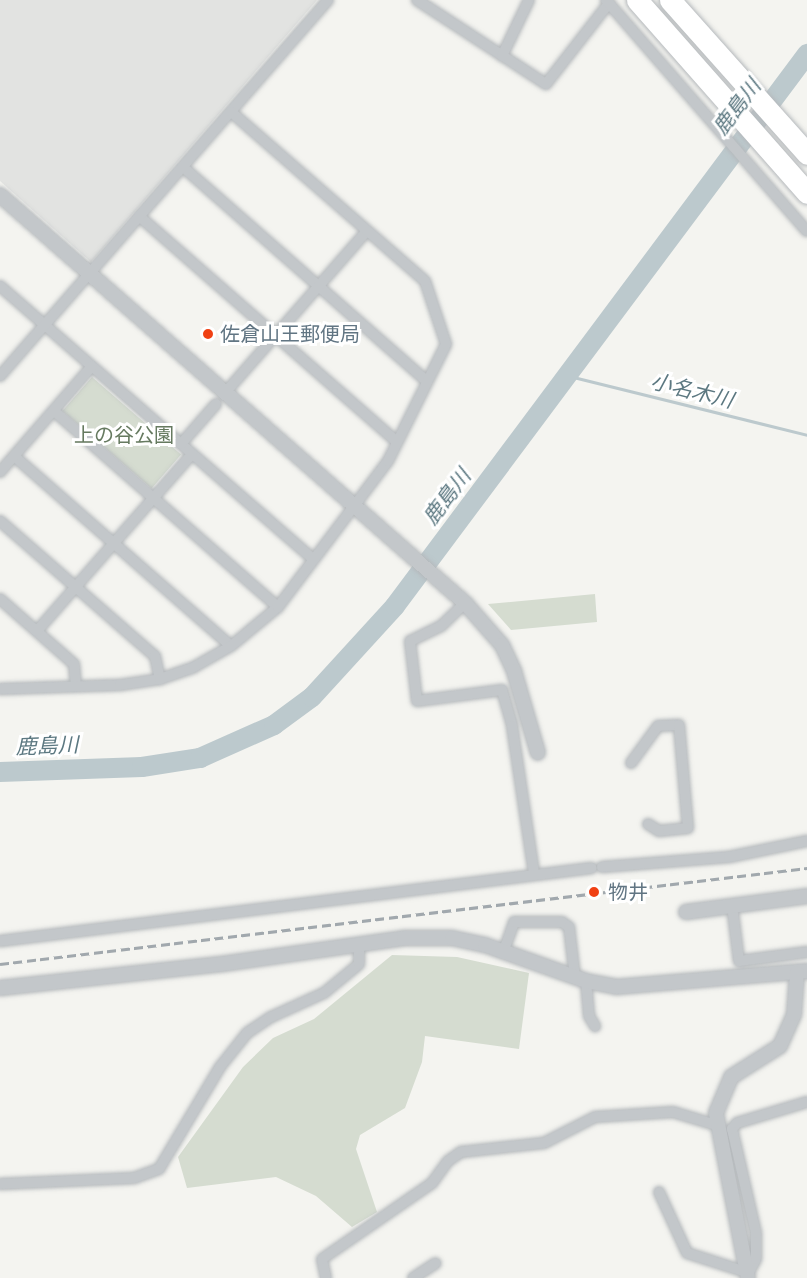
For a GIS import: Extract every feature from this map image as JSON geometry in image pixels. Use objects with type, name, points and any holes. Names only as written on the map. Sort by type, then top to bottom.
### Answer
[{"type":"highway","points":[[637,0],[807,193]]},
{"type":"highway","points":[[670,0],[807,154]]},
{"type":"street","points":[[0,376],[328,0]]},
{"type":"street","points":[[417,0],[546,84],[608,2],[807,231]]},
{"type":"street","points":[[502,56],[529,0]]},
{"type":"street","points":[[0,689],[160,679],[194,667],[231,646],[278,607],[352,504],[388,460],[446,344],[425,281],[231,112]]},
{"type":"street","points":[[183,167],[428,381]]},
{"type":"street","points":[[0,195],[465,603],[502,645],[514,671],[538,753]]},
{"type":"street","points":[[139,216],[397,442]]},
{"type":"street","points":[[225,393],[367,231]]},
{"type":"street","points":[[0,286],[313,560]]},
{"type":"street","points":[[0,472],[92,366]]},
{"type":"street","points":[[181,444],[216,404]]},
{"type":"street","points":[[54,411],[278,607]]},
{"type":"street","points":[[37,631],[192,454]]},
{"type":"street","points":[[14,456],[231,646]]},
{"type":"street","points":[[0,521],[154,656],[160,679]]},
{"type":"street","points":[[0,598],[74,664],[76,685]]},
{"type":"street","points":[[465,603],[441,626],[410,641],[417,701],[502,690],[512,726],[534,873]]},
{"type":"street","points":[[631,764],[658,726],[679,725],[688,828],[659,831],[648,824]]},
{"type":"street","points":[[0,941],[344,901],[534,873],[729,857],[807,841]]},
{"type":"street","points":[[686,912],[807,896]]},
{"type":"street","points":[[732,905],[739,961],[807,952]]},
{"type":"street","points":[[504,950],[514,922],[562,922],[569,927],[589,1016],[595,1026]]},
{"type":"street","points":[[0,988],[222,964],[359,943],[452,938],[504,950],[581,979],[616,987],[651,986],[802,972],[794,1014],[780,1046],[731,1077],[718,1099],[717,1125],[747,1275]]},
{"type":"street","points":[[0,1184],[134,1178],[159,1169],[220,1067],[247,1033],[271,1017],[324,993],[359,964],[359,943]]},
{"type":"street","points":[[747,1275],[756,1259],[756,1233],[732,1129],[737,1123],[807,1102]]},
{"type":"street","points":[[612,1115],[624,1104]]},
{"type":"street","points":[[326,1278],[322,1259],[432,1184],[448,1161],[461,1152],[544,1143],[595,1117],[612,1115],[673,1112],[717,1125]]},
{"type":"street","points":[[659,1192],[687,1253],[747,1275]]},
{"type":"street","points":[[413,1278],[436,1263]]},
{"type":"shaded area","points":[[0,0],[317,0],[91,262],[0,181]]},
{"type":"green space","name":"上の谷公園","points":[[92,377],[181,454],[152,488],[62,411]]},
{"type":"green space","points":[[595,594],[597,622],[511,630],[488,604]]},
{"type":"green space","points":[[392,955],[457,957],[529,973],[519,1049],[425,1036],[422,1062],[405,1108],[360,1135],[356,1149],[377,1212],[352,1227],[316,1196],[276,1177],[187,1188],[178,1157],[243,1067],[273,1038],[314,1019]]},
{"type":"waterway","name":"鹿島川","points":[[0,772],[142,767],[200,758],[274,725],[312,697],[395,606],[807,54]]},
{"type":"waterway","name":"小名木川","points":[[569,376],[807,435]]},
{"type":"railway","points":[[0,964],[807,868]]},
{"type":"place","name":"佐倉山王郵便局","points":[[208,334]]},
{"type":"place","name":"物井","points":[[594,892]]}]
